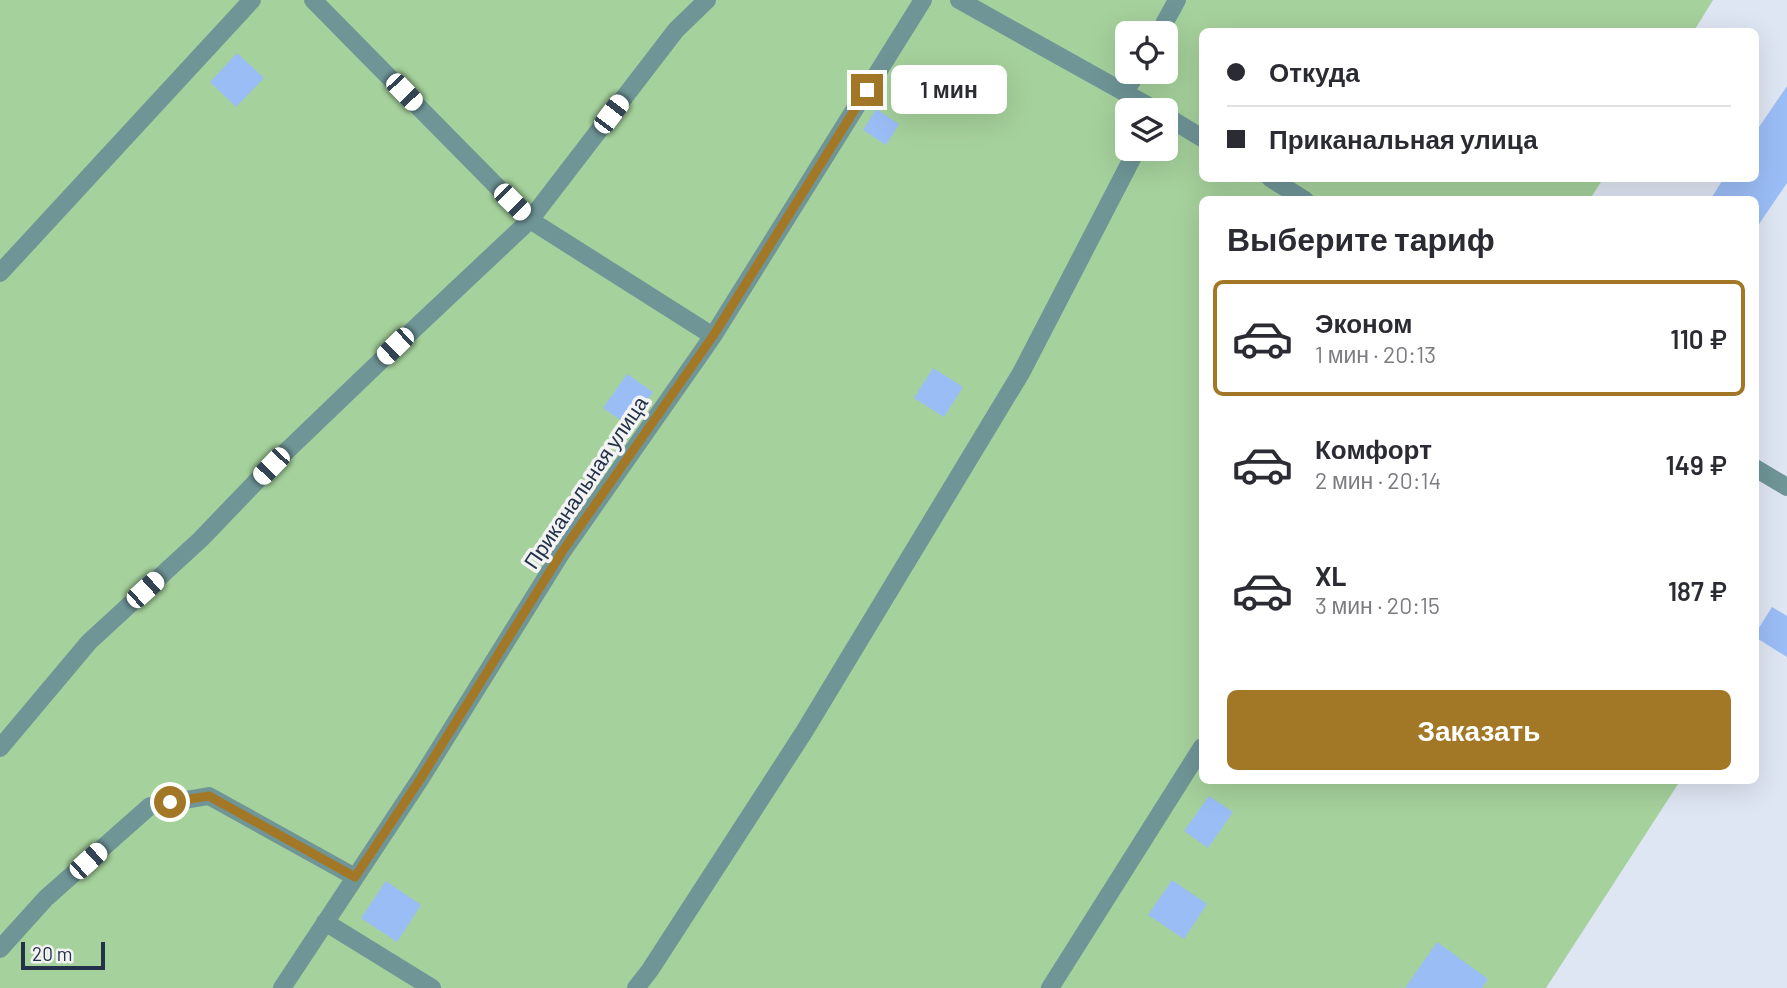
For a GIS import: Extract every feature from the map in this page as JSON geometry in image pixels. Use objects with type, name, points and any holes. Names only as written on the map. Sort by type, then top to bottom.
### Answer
[{"type":"street","points":[[0,274],[252,0]]},
{"type":"street","points":[[313,0],[530,220],[713,336]]},
{"type":"street","points":[[0,748],[89,642],[201,539],[281,456],[530,220],[676,30],[707,0]]},
{"type":"street","name":"Приканальная улица","points":[[282,988],[421,778],[562,552],[713,336],[923,0]]},
{"type":"street","points":[[959,0],[1135,98]]},
{"type":"street","points":[[1165,21],[1177,0]]},
{"type":"street","points":[[1125,92],[1130,84]]},
{"type":"street","points":[[1178,123],[1199,136]]},
{"type":"street","points":[[636,988],[804,732],[1021,373],[1131,161]]},
{"type":"street","points":[[1276,182],[1299,196]]},
{"type":"street","points":[[1759,470],[1787,487]]},
{"type":"street","points":[[1050,988],[1199,752]]},
{"type":"street","points":[[0,949],[46,898],[150,806],[209,796],[355,877]]},
{"type":"street","points":[[326,922],[432,988]]},
{"type":"green space","points":[[0,0],[1713,0],[1696,28],[1199,28],[1199,182],[1601,182],[1592,196],[1199,196],[1199,784],[1678,784],[1546,988],[0,988]]},
{"type":"building","points":[[237,53],[264,78],[236,107],[210,82]]},
{"type":"building","points":[[1787,86],[1787,183],[1759,224],[1759,196],[1713,196],[1721,182],[1759,182],[1759,127]]},
{"type":"building","points":[[876,109],[899,124],[886,145],[863,130]]},
{"type":"building","points":[[933,368],[963,387],[944,417],[914,398]]},
{"type":"building","points":[[627,374],[653,392],[629,426],[603,408]]},
{"type":"building","points":[[1772,607],[1787,616],[1787,657],[1759,640],[1759,628]]},
{"type":"building","points":[[1209,796],[1233,812],[1208,848],[1184,831]]},
{"type":"building","points":[[1172,880],[1207,904],[1184,939],[1148,915]]},
{"type":"building","points":[[386,881],[421,905],[397,942],[361,918]]},
{"type":"building","points":[[1437,942],[1488,979],[1482,988],[1405,988]]},
{"type":"route","points":[[170,802],[209,796],[355,877],[421,778],[562,552],[713,336],[867,90]]}]
